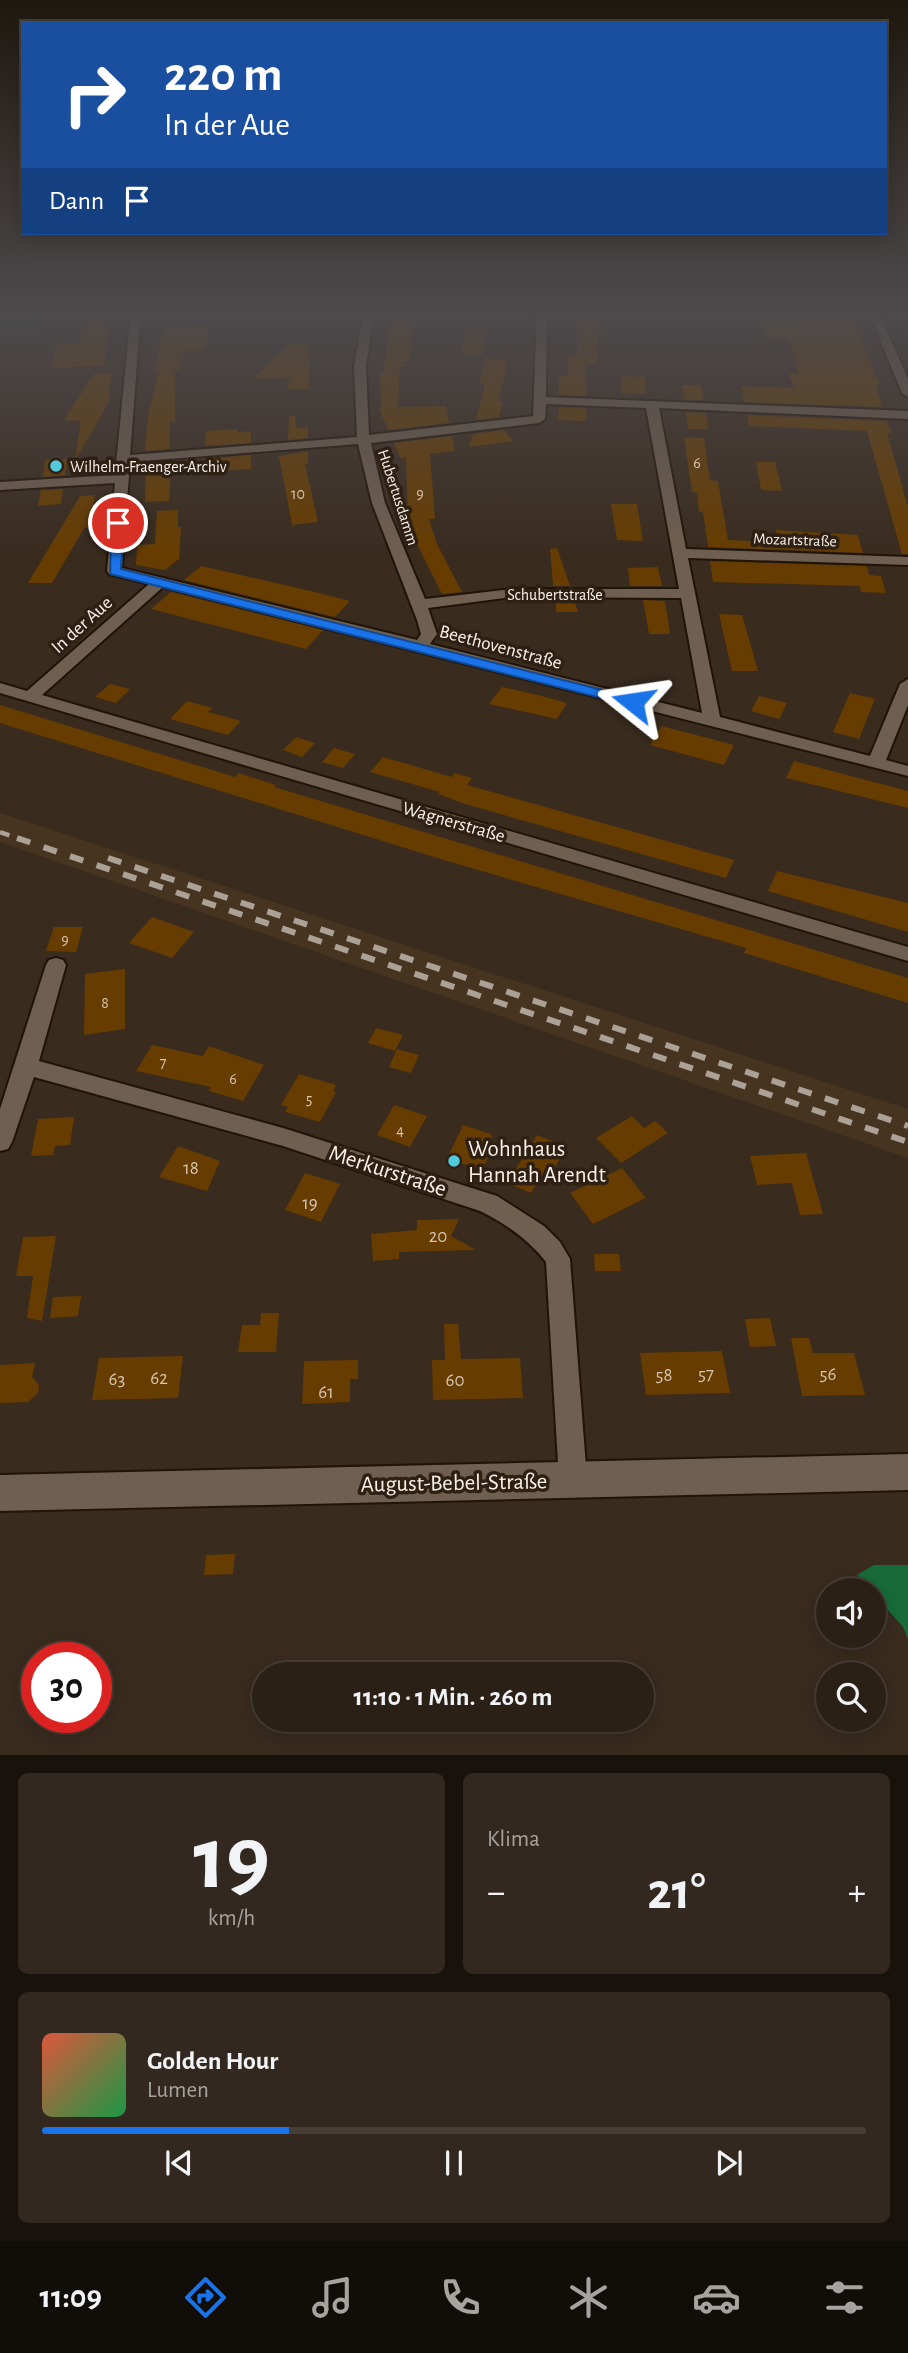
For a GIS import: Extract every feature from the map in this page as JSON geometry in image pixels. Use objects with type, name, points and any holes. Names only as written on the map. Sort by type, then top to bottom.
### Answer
[{"type":"street","name":"In der Aue","points":[[114,571],[129,393]]},
{"type":"street","name":"Hubertusdamm","points":[[359,393],[362,440],[387,529],[421,604],[429,634],[421,646]]},
{"type":"street","points":[[123,459],[362,440],[539,419],[541,393]]},
{"type":"street","points":[[541,400],[908,415]]},
{"type":"street","points":[[652,405],[712,722]]},
{"type":"street","points":[[0,486],[122,479]]},
{"type":"street","name":"Mozartstraße","points":[[681,553],[908,561]]},
{"type":"street","name":"Beethovenstraße","points":[[114,571],[421,646],[908,771]]},
{"type":"street","name":"In der Aue","points":[[30,697],[160,582]]},
{"type":"street","name":"Schubertstraße","points":[[421,604],[512,593],[689,594]]},
{"type":"street","points":[[876,764],[908,684]]},
{"type":"street","name":"Wagnerstraße","points":[[0,688],[908,954]]},
{"type":"street","points":[[0,1142],[56,965]]},
{"type":"street","name":"Merkurstraße","points":[[26,1066],[283,1137],[404,1174],[488,1203],[532,1228],[558,1259],[573,1479]]},
{"type":"street","name":"August-Bebel-Straße","points":[[0,1493],[908,1472]]},
{"type":"shaded area","points":[[0,813],[908,1109],[908,1158],[0,842]]},
{"type":"green space","points":[[874,1565],[908,1565],[908,1639],[903,1627],[886,1608],[886,1578],[860,1578],[857,1575]]},
{"type":"building","points":[[82,393],[109,393],[108,404],[75,460],[81,421],[64,420]]},
{"type":"building","points":[[154,393],[175,393],[175,422],[170,422],[169,449],[145,451],[148,415]]},
{"type":"building","points":[[381,393],[399,393],[398,407],[446,406],[449,423],[388,430],[381,408]]},
{"type":"building","points":[[483,393],[501,393],[499,401],[503,401],[499,417],[476,420]]},
{"type":"building","points":[[559,393],[586,393],[586,396]]},
{"type":"building","points":[[683,393],[703,393],[704,400],[684,400]]},
{"type":"building","points":[[742,393],[878,393],[882,407],[744,402]]},
{"type":"building","points":[[559,407],[586,408],[586,421],[558,420]]},
{"type":"building","points":[[686,412],[706,413],[708,429],[688,429]]},
{"type":"building","points":[[747,415],[887,421],[891,433],[887,433],[908,507],[908,554],[902,554],[867,431],[749,426]]},
{"type":"building","points":[[289,416],[295,416],[297,428],[308,427],[308,438],[288,440]]},
{"type":"building","points":[[237,429],[237,432],[251,431],[251,443],[205,446],[206,431]]},
{"type":"building","points":[[504,430],[513,441],[469,447],[473,434]]},
{"type":"building","points":[[452,436],[455,451],[430,454],[435,519],[429,519],[437,544],[462,592],[442,594],[408,521],[406,457],[400,458],[394,443]]},
{"type":"building","points":[[684,437],[704,438],[710,480],[718,481],[728,540],[778,542],[776,530],[858,535],[863,553],[708,547],[703,512],[699,512],[697,493],[692,492]]},
{"type":"building","points":[[308,451],[308,464],[305,464],[318,522],[292,525],[279,456]]},
{"type":"building","points":[[251,455],[251,469],[205,472],[205,459]]},
{"type":"building","name":"Wilhelm-Fraenger-Archiv","points":[[68,459],[65,475],[43,477],[45,460]]},
{"type":"building","points":[[756,462],[775,462],[782,491],[761,490]]},
{"type":"building","points":[[146,463],[171,464],[169,501],[145,502]]},
{"type":"building","points":[[63,489],[61,504],[38,506],[41,490]]},
{"type":"building","points":[[95,495],[91,527],[84,528],[52,583],[28,583],[80,496]]},
{"type":"building","points":[[611,504],[637,504],[643,541],[617,540]]},
{"type":"building","points":[[178,510],[178,527],[181,527],[179,559],[165,570],[136,565],[137,545],[155,544],[157,511]]},
{"type":"building","points":[[557,548],[570,586],[553,586],[550,549]]},
{"type":"building","points":[[710,561],[867,566],[869,575],[881,576],[886,593],[861,592],[860,586],[713,582]]},
{"type":"building","points":[[201,566],[350,601],[335,617],[184,580]]},
{"type":"building","points":[[658,567],[662,586],[630,586],[628,568]]},
{"type":"building","points":[[171,592],[323,630],[306,649],[151,609]]},
{"type":"building","points":[[555,600],[574,600],[578,612],[556,612]]},
{"type":"building","points":[[643,600],[665,601],[670,634],[649,634]]},
{"type":"building","points":[[719,614],[742,615],[758,671],[732,671]]},
{"type":"building","points":[[110,684],[130,689],[116,703],[95,697]]},
{"type":"building","points":[[502,687],[567,703],[557,719],[489,704]]},
{"type":"building","points":[[850,693],[875,699],[859,739],[833,732]]},
{"type":"building","points":[[759,696],[787,703],[779,719],[751,711]]},
{"type":"building","points":[[187,701],[213,708],[208,712],[241,721],[228,735],[170,719]]},
{"type":"building","points":[[0,705],[235,777],[238,773],[276,785],[274,787],[908,978],[908,1003],[744,953],[746,948],[444,860],[0,723]]},
{"type":"building","points":[[661,726],[734,745],[724,765],[650,745]]},
{"type":"building","points":[[296,737],[315,743],[302,757],[283,750]]},
{"type":"building","points":[[334,748],[355,754],[343,768],[322,762]]},
{"type":"building","points":[[383,757],[452,777],[455,773],[472,778],[467,785],[734,860],[726,878],[465,804],[438,794],[440,792],[370,772]]},
{"type":"building","points":[[794,761],[908,791],[908,808],[786,778]]},
{"type":"building","points":[[777,871],[908,903],[908,932],[768,891]]},
{"type":"building","points":[[152,917],[194,932],[172,958],[129,943]]},
{"type":"building","points":[[54,927],[83,927],[76,952],[46,951]]},
{"type":"building","points":[[125,969],[125,1029],[84,1035],[85,974]]},
{"type":"building","points":[[376,1028],[403,1035],[395,1051],[368,1043]]},
{"type":"building","points":[[152,1045],[203,1056],[209,1046],[264,1065],[243,1101],[209,1091],[211,1087],[136,1071]]},
{"type":"building","points":[[397,1049],[419,1055],[411,1073],[389,1067]]},
{"type":"building","points":[[299,1074],[336,1085],[333,1091],[336,1092],[320,1122],[285,1112],[288,1107],[281,1105]]},
{"type":"building","points":[[394,1105],[427,1116],[410,1147],[377,1135]]},
{"type":"building","points":[[632,1116],[644,1128],[655,1121],[668,1133],[621,1163],[596,1138]]},
{"type":"building","points":[[74,1117],[70,1145],[55,1146],[53,1155],[31,1156],[38,1119]]},
{"type":"building","points":[[463,1125],[491,1134],[493,1147],[482,1170],[447,1159]]},
{"type":"building","points":[[537,1135],[567,1147],[553,1170],[549,1164],[531,1193],[507,1183]]},
{"type":"building","points":[[178,1146],[220,1161],[207,1191],[159,1177]]},
{"type":"building","points":[[806,1153],[823,1214],[800,1215],[792,1183],[757,1185],[750,1156]]},
{"type":"building","points":[[622,1168],[646,1198],[593,1224],[570,1193]]},
{"type":"building","points":[[305,1173],[340,1184],[321,1222],[285,1210]]},
{"type":"building","points":[[459,1219],[451,1236],[476,1250],[399,1252],[399,1259],[373,1261],[371,1234],[417,1230],[417,1220]]},
{"type":"building","points":[[56,1236],[42,1321],[27,1318],[33,1276],[16,1276],[23,1237]]},
{"type":"building","points":[[594,1254],[619,1254],[621,1271],[595,1271]]},
{"type":"building","points":[[81,1296],[78,1316],[50,1318],[53,1297]]},
{"type":"building","points":[[261,1313],[279,1313],[276,1352],[238,1352],[242,1325],[260,1325]]},
{"type":"building","points":[[770,1318],[776,1346],[750,1347],[745,1319]]},
{"type":"building","points":[[444,1324],[458,1324],[461,1359],[520,1358],[523,1398],[433,1400],[432,1360],[445,1360]]},
{"type":"building","points":[[791,1338],[809,1338],[813,1353],[854,1353],[865,1395],[802,1396]]},
{"type":"building","points":[[722,1351],[730,1393],[646,1395],[640,1353]]},
{"type":"building","points":[[183,1356],[178,1398],[92,1400],[99,1358]]},
{"type":"building","points":[[358,1360],[358,1379],[350,1379],[350,1402],[302,1404],[304,1361]]},
{"type":"building","points":[[35,1363],[32,1377],[39,1385],[38,1393],[28,1402],[0,1403],[0,1365]]},
{"type":"building","points":[[235,1554],[233,1574],[204,1575],[206,1555]]},
{"type":"railway","points":[[0,832],[22,840]]},
{"type":"railway","points":[[17,838],[908,1142]]},
{"type":"railway","points":[[108,858],[908,1126]]},
{"type":"place","name":"Wilhelm-Fraenger-Archiv","points":[[56,466]]},
{"type":"place","name":"Wohnhaus Hannah Arendt","points":[[454,1161]]},
{"type":"route","points":[[118,523],[114,571],[421,646],[633,702]]}]
